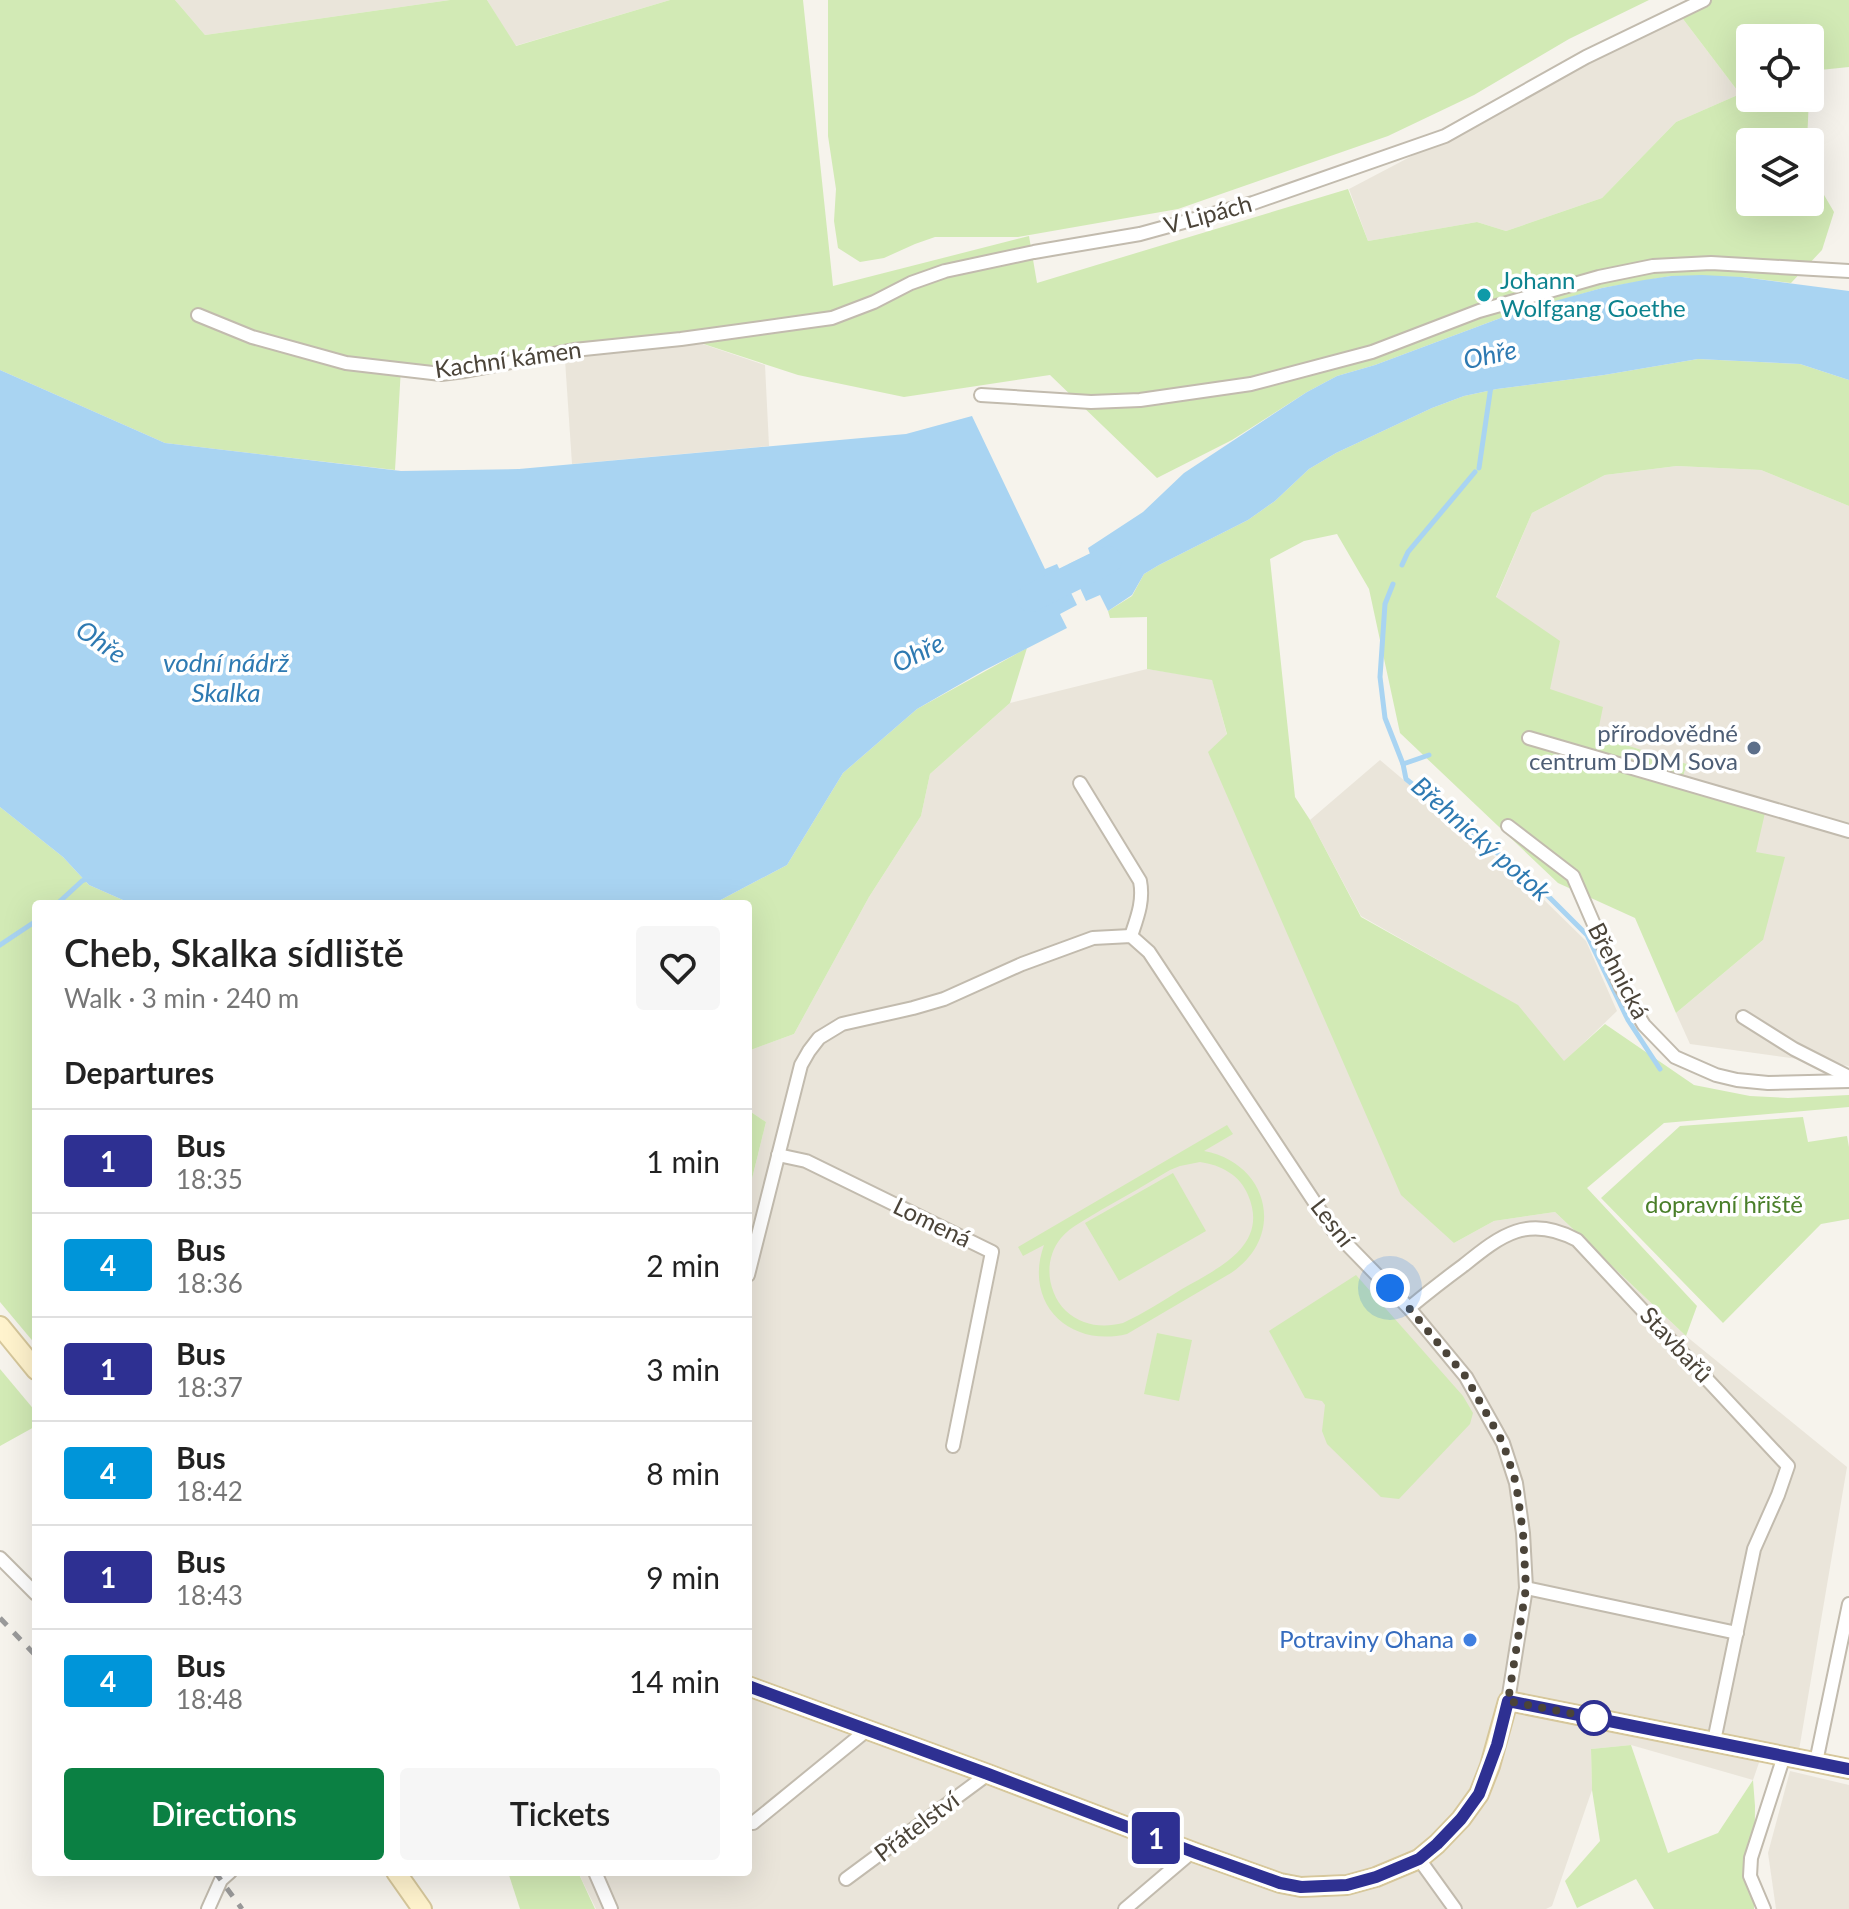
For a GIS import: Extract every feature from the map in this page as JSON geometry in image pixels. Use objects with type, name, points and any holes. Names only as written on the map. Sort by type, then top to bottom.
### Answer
[{"type":"street","name":"V Lipách","points":[[681,339],[832,318],[945,271],[1140,234],[1253,203],[1445,136],[1586,57],[1704,0]]},
{"type":"street","points":[[981,395],[1091,402],[1140,400],[1251,384],[1372,352],[1494,307],[1599,277],[1653,266],[1711,263],[1849,271]]},
{"type":"street","name":"Kachní kámen","points":[[198,315],[252,337],[346,363],[441,374],[574,350],[681,339]]},
{"type":"street","points":[[1529,738],[1849,831]]},
{"type":"street","points":[[752,1256],[801,1065],[819,1038],[842,1024],[944,999],[1022,964],[1093,938],[1131,936],[1140,906],[1140,881],[1080,783]]},
{"type":"street","name":"Břehnická","points":[[1508,826],[1573,876],[1621,987],[1644,1025],[1675,1057],[1716,1075],[1737,1080],[1768,1083],[1849,1079]]},
{"type":"street","name":"Lesní","points":[[1131,936],[1149,952],[1333,1230],[1409,1308],[1466,1377],[1503,1443],[1516,1483],[1526,1588],[1508,1701]]},
{"type":"street","name":"Břehnická","points":[[1743,1017],[1849,1079]]},
{"type":"street","name":"Lomená","points":[[778,1155],[806,1161],[992,1252],[953,1446]]},
{"type":"street","name":"Stavbařů","points":[[1409,1308],[1496,1240],[1519,1230],[1535,1228],[1564,1233],[1577,1240],[1788,1466],[1754,1549],[1714,1741]]},
{"type":"street","points":[[0,1326],[32,1365]]},
{"type":"street","points":[[0,1558],[32,1590]]},
{"type":"street","points":[[1526,1588],[1737,1633]]},
{"type":"street","points":[[1816,1762],[1849,1604]]},
{"type":"street","name":"Přátelství","points":[[752,1687],[1192,1852],[1280,1883],[1301,1887],[1361,1882],[1419,1859],[1437,1844],[1479,1794],[1497,1745],[1508,1701]]},
{"type":"street","points":[[1508,1701],[1849,1769]]},
{"type":"street","points":[[753,1823],[867,1730]]},
{"type":"street","points":[[1764,1909],[1750,1876],[1751,1858],[1784,1756]]},
{"type":"street","name":"Přátelství","points":[[846,1879],[988,1774]]},
{"type":"street","points":[[1125,1909],[1192,1852]]},
{"type":"street","points":[[1419,1859],[1455,1909]]},
{"type":"street","points":[[208,1909],[226,1876]]},
{"type":"street","points":[[399,1876],[422,1909]]},
{"type":"street","points":[[597,1876],[611,1909]]},
{"type":"shaded area","points":[[175,0],[450,0],[205,35]]},
{"type":"shaded area","points":[[487,0],[670,0],[515,46]]},
{"type":"shaded area","points":[[1680,15],[1736,89],[1736,96],[1676,122],[1602,198],[1506,231],[1477,222],[1368,241],[1349,189]]},
{"type":"shaded area","points":[[676,335],[765,365],[769,446],[572,464],[564,345]]},
{"type":"shaded area","points":[[1677,466],[1761,470],[1849,506],[1849,1066],[1690,1044],[1676,1013],[1763,940],[1756,852],[1680,787],[1687,764],[1597,736],[1550,690],[1496,598],[1532,513],[1605,475]]},
{"type":"shaded area","points":[[1147,669],[1212,679],[1227,735],[1454,1243],[1494,1221],[1555,1212],[1686,1336],[1847,1467],[1797,1762],[1762,1754],[1753,1780],[1631,1745],[1591,1749],[1592,1790],[1552,1906],[1546,1909],[596,1909],[580,1876],[752,1876],[752,1179],[766,1122],[752,1113],[752,1050],[794,1034],[869,897],[921,816],[930,774],[1010,703]]},
{"type":"shaded area","points":[[1380,760],[1536,892],[1586,941],[1617,1011],[1564,1062],[1517,1005],[1361,916],[1310,820]]},
{"type":"shaded area","points":[[1790,1771],[1849,1785],[1849,1909],[1776,1909],[1768,1853]]},
{"type":"green space","points":[[0,0],[175,0],[205,35],[450,0],[487,0],[516,46],[670,0],[803,0],[833,286],[1029,236],[1037,283],[1348,189],[1368,241],[1477,222],[1506,231],[1602,198],[1676,122],[1736,96],[1736,112],[1808,112],[1808,128],[1736,128],[1736,216],[1824,216],[1824,195],[1834,212],[1822,250],[1791,283],[1742,277],[1671,276],[1602,288],[1506,316],[1337,376],[1232,440],[1157,478],[1050,375],[904,397],[798,375],[676,335],[564,345],[462,365],[401,368],[395,470],[165,443],[0,370]]},
{"type":"green space","points":[[828,0],[1649,0],[1569,39],[1474,95],[1388,136],[1178,209],[1018,237],[935,237],[884,258],[860,262],[838,248],[834,221],[836,189],[828,136]]},
{"type":"green space","points":[[1706,0],[1849,0],[1849,67],[1824,70],[1824,24],[1736,24],[1736,89],[1680,15]]},
{"type":"green space","points":[[1698,359],[1800,364],[1849,380],[1849,506],[1761,470],[1677,466],[1605,475],[1532,513],[1496,597],[1560,641],[1550,689],[1603,707],[1597,736],[1687,764],[1680,786],[1765,813],[1756,852],[1785,857],[1763,940],[1676,1013],[1635,918],[1558,883],[1400,733],[1369,589],[1337,534],[1304,541],[1270,559],[1295,797],[1361,917],[1518,1005],[1564,1061],[1605,1024],[1694,1085],[1750,1096],[1849,1095],[1849,1107],[1664,1123],[1587,1188],[1697,1306],[1686,1336],[1555,1212],[1494,1221],[1454,1243],[1401,1195],[1208,752],[1227,734],[1212,680],[1147,669],[1147,617],[1110,618],[1108,611],[1132,596],[1144,574],[1248,520],[1275,501],[1309,469],[1432,408],[1464,396],[1497,389]]},
{"type":"green space","points":[[1027,648],[1010,703],[930,774],[921,816],[869,897],[794,1034],[752,1050],[752,900],[721,900],[787,865],[843,773],[917,709]]},
{"type":"green space","points":[[0,807],[63,857],[89,885],[123,900],[32,900],[32,1340],[0,1302]]},
{"type":"green space","points":[[752,1113],[766,1122],[752,1179]]},
{"type":"green space","name":"dopravní hřiště","points":[[1803,1117],[1808,1142],[1847,1136],[1849,1219],[1821,1224],[1723,1323],[1601,1198],[1680,1126]]},
{"type":"green space","points":[[1227,1125],[1233,1134],[1204,1151],[1226,1158],[1243,1170],[1255,1185],[1262,1202],[1264,1221],[1259,1240],[1249,1257],[1231,1273],[1127,1334],[1106,1337],[1087,1334],[1070,1327],[1056,1316],[1046,1302],[1040,1285],[1039,1266],[1044,1245],[1023,1256],[1018,1247]],"holes":[[[1200,1162],[1235,1177],[1248,1195],[1253,1213],[1252,1228],[1236,1254],[1210,1273],[1123,1323],[1093,1324],[1079,1320],[1066,1311],[1055,1295],[1050,1276],[1052,1256],[1061,1238],[1080,1223],[1170,1170]]]},
{"type":"green space","points":[[1173,1173],[1206,1231],[1119,1281],[1085,1223]]},
{"type":"green space","points":[[1356,1275],[1463,1396],[1473,1413],[1470,1424],[1399,1499],[1381,1497],[1327,1444],[1322,1431],[1325,1405],[1322,1401],[1305,1398],[1269,1331]]},
{"type":"green space","points":[[1157,1333],[1192,1340],[1179,1401],[1144,1394]]},
{"type":"green space","points":[[0,1369],[32,1407],[32,1428],[0,1446]]},
{"type":"green space","points":[[1631,1745],[1668,1853],[1718,1833],[1753,1780],[1754,1909],[1654,1909],[1636,1879],[1577,1908],[1565,1881],[1600,1841],[1592,1790],[1591,1749]]},
{"type":"green space","points":[[509,1876],[580,1876],[595,1909],[520,1909]]},
{"type":"water","points":[[1702,275],[1849,291],[1849,380],[1800,364],[1698,359],[1464,396],[1336,453],[1309,469],[1275,501],[1248,520],[1144,574],[1132,595],[1108,611],[1100,595],[1086,601],[1069,564],[1090,554],[1088,548],[1143,512],[1184,473],[1307,392],[1337,376],[1555,301],[1644,280]]},
{"type":"water","name":"vodní nádrž Skalka","points":[[0,370],[165,443],[401,471],[519,469],[906,434],[972,416],[1045,569],[1057,564],[1077,605],[1060,614],[1067,628],[917,709],[843,773],[787,865],[721,900],[123,900],[89,885],[63,857],[0,807]]},
{"type":"waterway","name":"Břehnický potok","points":[[1479,468],[1491,386]]},
{"type":"waterway","name":"Břehnický potok","points":[[1402,565],[1408,552],[1475,472]]},
{"type":"waterway","name":"Ohře","points":[[1031,598],[1108,560]]},
{"type":"waterway","name":"Břehnický potok","points":[[1393,584],[1385,604],[1380,677],[1385,718],[1406,779],[1537,885],[1587,935],[1628,1020],[1660,1069]]},
{"type":"waterway","points":[[1403,764],[1429,755]]},
{"type":"waterway","points":[[61,900],[90,877]]},
{"type":"waterway","points":[[0,945],[32,924]]},
{"type":"railway","points":[[0,1618],[32,1652]]},
{"type":"railway","points":[[218,1876],[242,1909]]},
{"type":"bus line","name":"1","points":[[752,1687],[1196,1853],[1280,1883],[1301,1887],[1361,1882],[1419,1859],[1437,1844],[1479,1794],[1497,1745],[1508,1701],[1849,1769]]},
{"type":"place","name":"Johann Wolfgang Goethe","points":[[1484,295]]},
{"type":"place","name":"přírodovědné centrum DDM Sova","points":[[1754,748]]},
{"type":"place","name":"Potraviny Ohana","points":[[1470,1640]]},
{"type":"route","points":[[1390,1288],[1466,1377],[1503,1443],[1516,1483],[1526,1588],[1508,1701],[1594,1718]]}]
